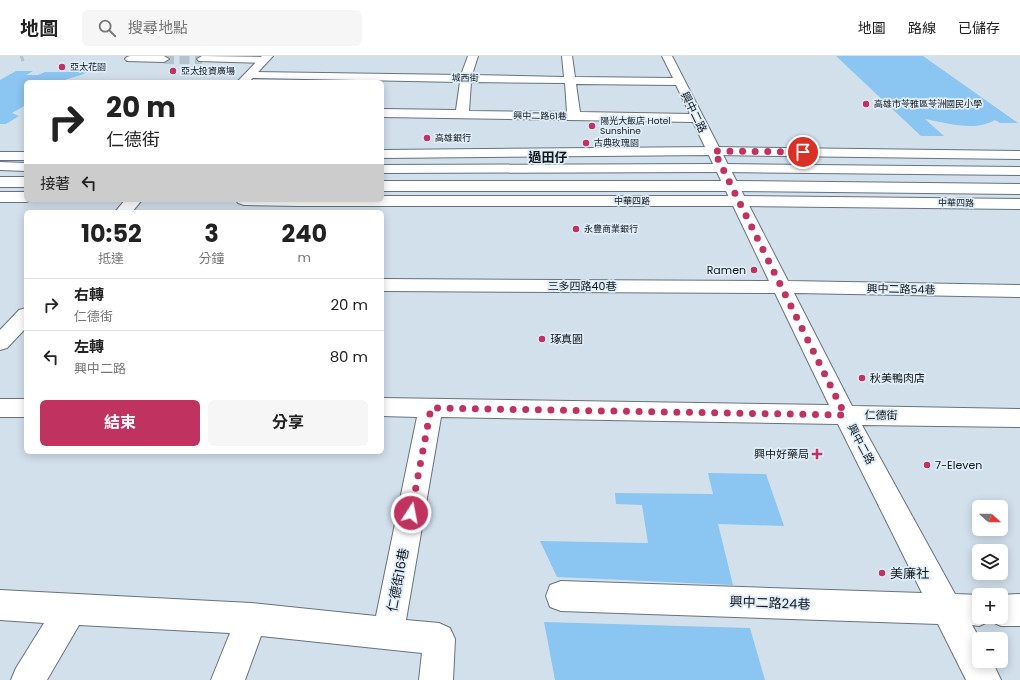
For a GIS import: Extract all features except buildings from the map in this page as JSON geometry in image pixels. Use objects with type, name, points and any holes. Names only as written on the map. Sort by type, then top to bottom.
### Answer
[{"type":"street","points":[[462,115],[466,78],[473,56]]},
{"type":"street","points":[[567,56],[574,116]]},
{"type":"street","name":"興中二路","points":[[667,56],[734,194],[845,415],[984,680]]},
{"type":"street","points":[[132,58],[164,59]]},
{"type":"street","points":[[202,59],[266,58]]},
{"type":"street","points":[[246,78],[266,58]]},
{"type":"street","name":"城西街","points":[[246,78],[466,78],[680,82]]},
{"type":"street","name":"興中二路61巷","points":[[384,113],[697,118]]},
{"type":"street","points":[[384,154],[714,151],[1020,155]]},
{"type":"street","points":[[0,156],[24,156]]},
{"type":"street","points":[[0,166],[24,167]]},
{"type":"street","points":[[384,169],[722,168],[1020,171]]},
{"type":"street","points":[[0,182],[24,182]]},
{"type":"street","name":"中華四路","points":[[384,186],[734,194],[1020,204]]},
{"type":"street","name":"中華四路","points":[[384,200],[1020,189]]},
{"type":"street","points":[[0,197],[24,197]]},
{"type":"street","points":[[125,210],[132,202]]},
{"type":"street","name":"三多四路40巷","points":[[384,285],[782,287]]},
{"type":"street","name":"興中二路54巷","points":[[782,287],[1020,291]]},
{"type":"street","points":[[0,343],[24,317]]},
{"type":"street","name":"仁德街","points":[[384,407],[1020,418]]},
{"type":"street","points":[[0,408],[24,408]]},
{"type":"street","name":"仁德街16巷","points":[[388,634],[431,408]]},
{"type":"street","name":"興中二路24巷","points":[[560,596],[972,610]]},
{"type":"street","points":[[0,605],[252,619],[439,639],[436,680]]},
{"type":"street","points":[[28,680],[71,609]]},
{"type":"street","points":[[1008,610],[1020,610]]},
{"type":"street","points":[[228,680],[252,619]]},
{"type":"shaded area","points":[[836,56],[923,56],[1018,123],[1000,123],[995,120],[987,124],[961,126],[925,119],[944,136],[921,136]]},
{"type":"shaded area","points":[[16,71],[33,71],[26,75],[38,75],[45,72],[87,72],[66,80],[24,80],[24,106],[12,113],[19,116],[6,124],[0,124],[0,80]]},
{"type":"shaded area","points":[[708,473],[766,474],[784,526],[718,524],[733,585],[557,577],[540,541],[648,543],[642,505],[616,504],[615,493],[713,494]]},
{"type":"shaded area","points":[[544,622],[750,628],[765,680],[555,680]]},
{"type":"tunnel","points":[[164,59],[202,59]]},
{"type":"place","name":"亞太花園","points":[[62,67]]},
{"type":"place","name":"亞太投資廣場","points":[[173,71]]},
{"type":"place","name":"高雄市苓雅區苓洲國民小學","points":[[866,104]]},
{"type":"place","name":"陽光大飯店 Hotel Sunshine","points":[[592,126]]},
{"type":"place","name":"高雄銀行","points":[[427,138]]},
{"type":"place","name":"古典玫瑰園","points":[[586,143]]},
{"type":"place","name":"永豐商業銀行","points":[[576,229]]},
{"type":"place","name":"Ramen","points":[[754,270]]},
{"type":"place","name":"琢真園","points":[[542,339]]},
{"type":"place","name":"秋美鴨肉店","points":[[862,378]]},
{"type":"place","name":"興中好藥局","points":[[817,454]]},
{"type":"place","name":"7-Eleven","points":[[927,465]]},
{"type":"place","name":"美廉社","points":[[882,573]]},
{"type":"district","name":"過田仔","points":[[548,157]]},
{"type":"route","points":[[411,513],[431,408],[845,415],[714,151],[803,152]]}]
